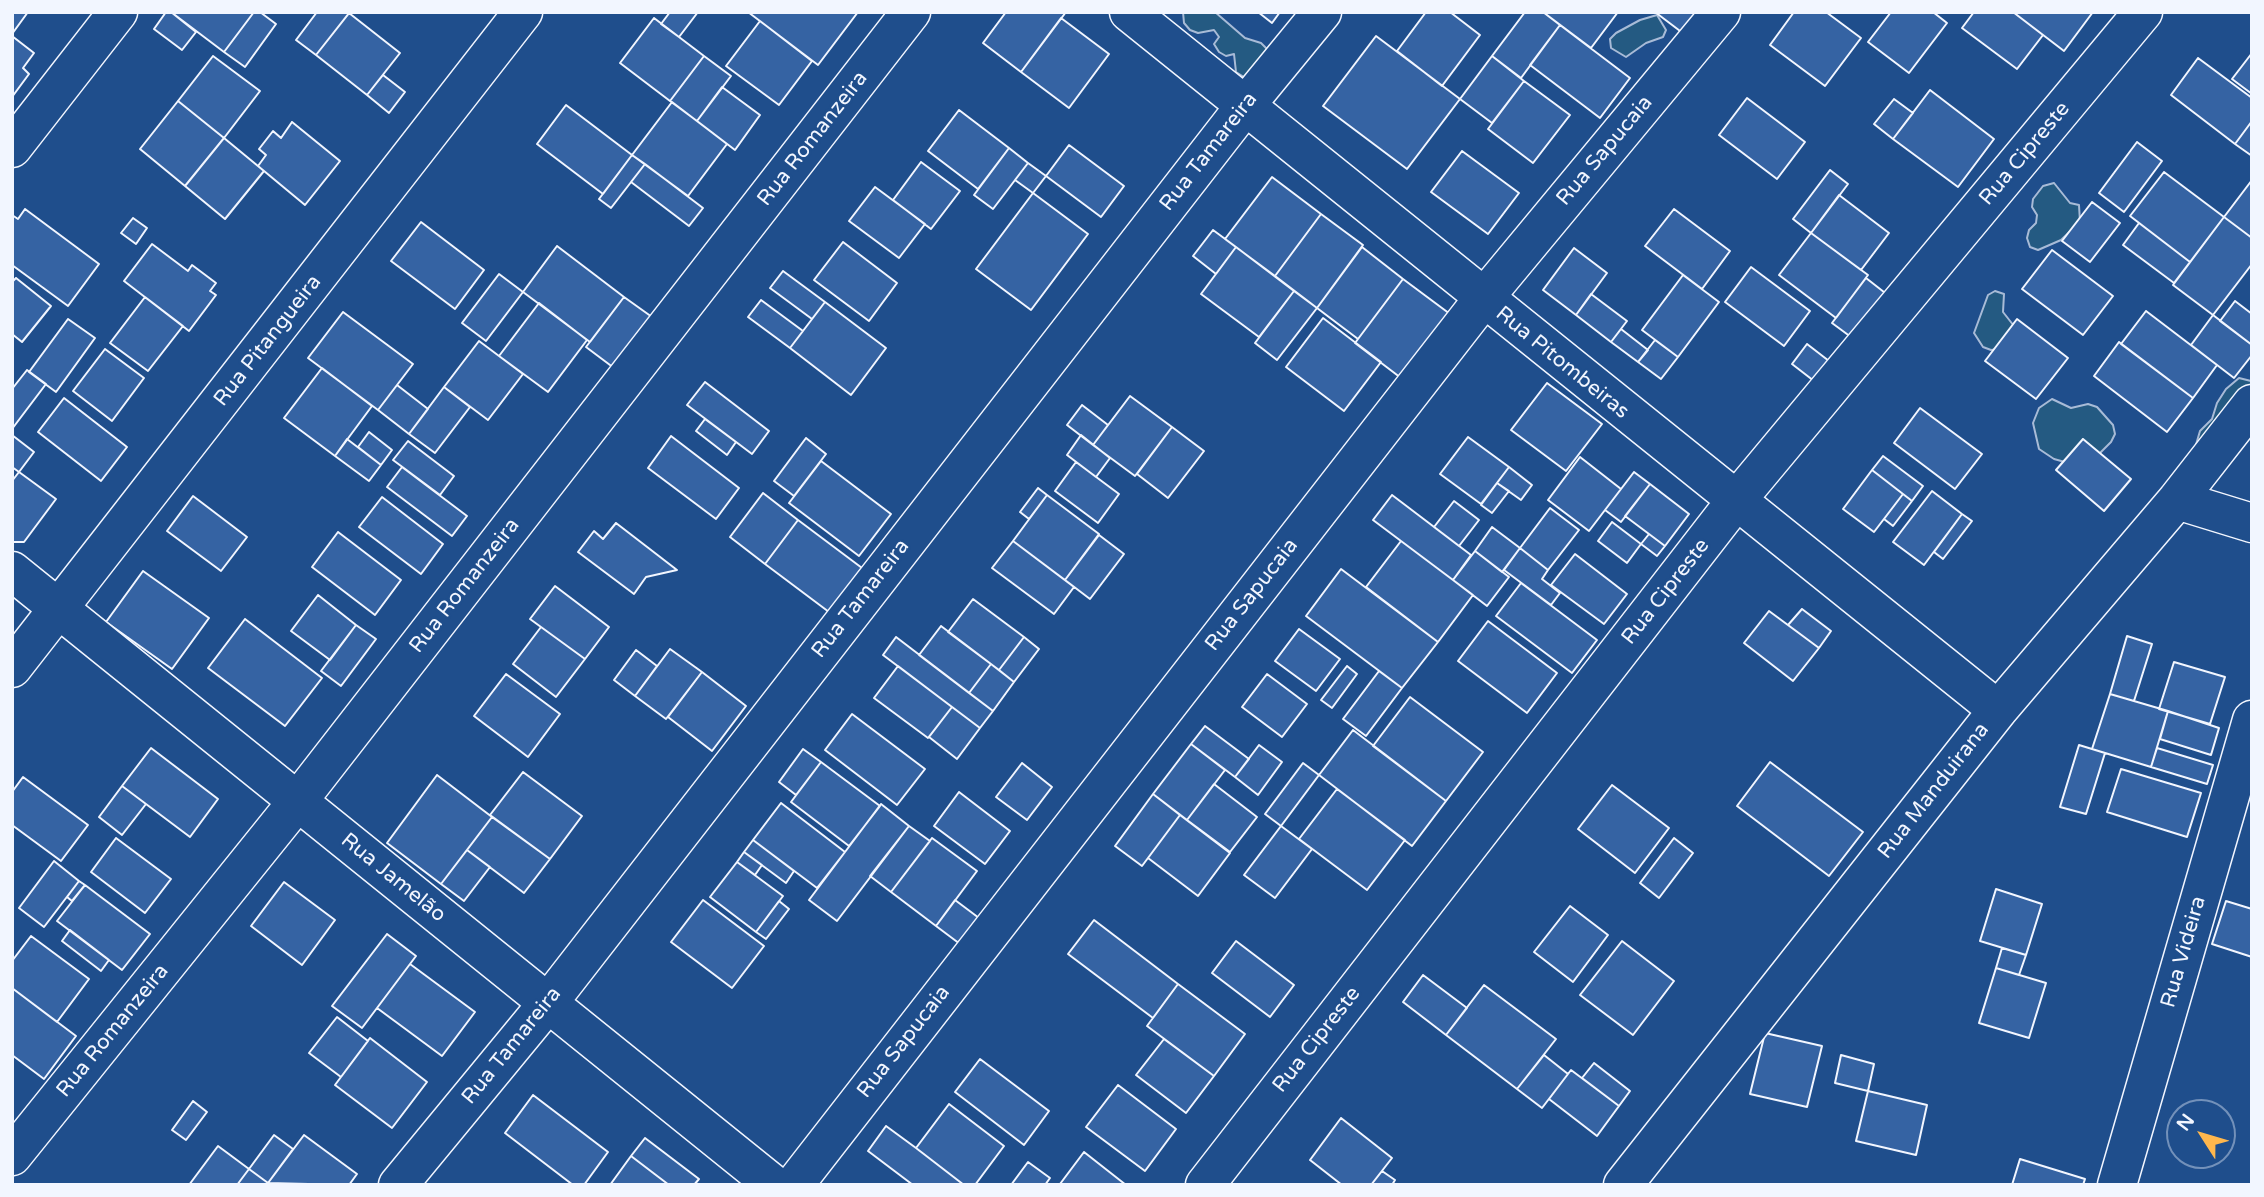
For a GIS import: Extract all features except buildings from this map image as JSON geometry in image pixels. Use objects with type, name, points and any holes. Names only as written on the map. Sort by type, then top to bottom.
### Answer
[{"type":"street","points":[[12,148],[118,12]]},
{"type":"street","name":"Rua Pitangueira","points":[[12,668],[523,12]]},
{"type":"street","name":"Rua Romanzeira","points":[[12,1156],[297,802],[911,12]]},
{"type":"street","name":"Rua Pitombeiras","points":[[1129,12],[1735,502],[1998,710]]},
{"type":"street","name":"Rua Tamareira","points":[[398,1185],[548,1003],[1245,106],[1322,12]]},
{"type":"street","name":"Rua Sapucaia","points":[[793,1185],[1483,299],[1721,12]]},
{"type":"street","name":"Rua Cipreste","points":[[1205,1185],[1735,502],[2143,12]]},
{"type":"street","name":"Rua Manduirana","points":[[1623,1185],[1998,710],[2177,500],[2252,404]]},
{"type":"street","points":[[2177,500],[2252,523]]},
{"type":"street","name":"Rua Jamelão","points":[[12,571],[774,1185]]},
{"type":"street","name":"Rua Videira","points":[[2117,1185],[2252,720]]},
{"type":"shaded area","points":[[1183,12],[1215,12],[1245,38],[1261,43],[1267,49],[1250,81],[1236,72],[1234,54],[1226,56],[1219,52],[1214,44],[1219,37],[1214,30],[1198,33],[1190,30],[1184,23]]},
{"type":"shaded area","points":[[1657,15],[1666,30],[1663,37],[1646,43],[1626,57],[1611,48],[1610,39],[1616,33],[1640,20]]},
{"type":"shaded area","points":[[2054,183],[2070,203],[2079,205],[2080,222],[2061,240],[2038,250],[2030,247],[2027,238],[2029,230],[2036,223],[2033,199],[2043,186]]},
{"type":"shaded area","points":[[1995,291],[2004,294],[2003,312],[2014,326],[1999,349],[1991,350],[1983,347],[1974,333],[1988,295]]},
{"type":"shaded area","points":[[2239,378],[2251,381],[2252,411],[2195,448],[2200,431],[2212,419],[2217,403],[2226,389]]},
{"type":"shaded area","points":[[2052,399],[2071,408],[2088,404],[2097,407],[2113,425],[2115,434],[2111,442],[2098,455],[2072,464],[2054,459],[2039,449],[2033,423],[2039,408]]}]
